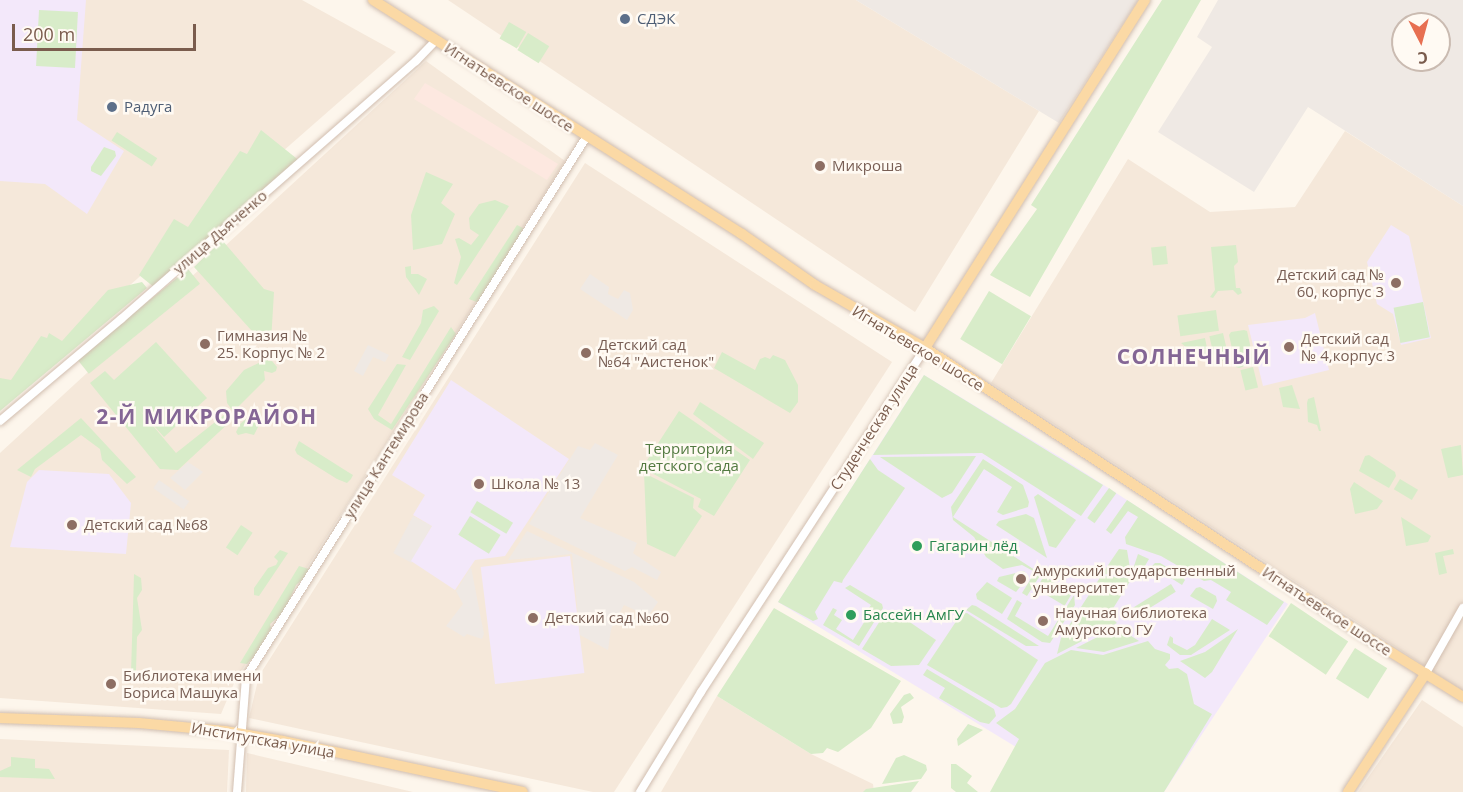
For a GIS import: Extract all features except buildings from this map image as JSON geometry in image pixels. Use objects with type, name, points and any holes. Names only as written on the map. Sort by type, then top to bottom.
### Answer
[{"type":"main road","name":"Игнатьевское шоссе","points":[[373,0],[742,234],[814,285],[925,348],[1357,631],[1463,697]]},
{"type":"main road","name":"Студенческая улица","points":[[925,348],[1145,0]]},
{"type":"main road","points":[[1348,792],[1426,673]]},
{"type":"main road","name":"Институтская улица","points":[[0,718],[171,725],[240,734],[523,792]]},
{"type":"street","name":"улица Дьяченко","points":[[0,421],[121,319],[416,61],[436,40]]},
{"type":"street","name":"улица Кантемирова","points":[[237,792],[246,677],[587,136]]},
{"type":"street","name":"Студенческая улица","points":[[640,792],[701,692],[925,348]]},
{"type":"street","points":[[1426,673],[1463,608]]},
{"type":"shaded area","points":[[0,0],[302,0],[396,52],[0,399]]},
{"type":"shaded area","points":[[0,0],[86,0],[77,120],[124,151],[87,214],[45,184],[0,181]]},
{"type":"shaded area","points":[[448,0],[856,0],[1039,111],[915,312]]},
{"type":"shaded area","points":[[856,0],[1138,0],[1059,123]]},
{"type":"shaded area","points":[[1218,0],[1463,0],[1463,206],[1308,107],[1254,192],[1158,132],[1212,47],[1197,37]]},
{"type":"shaded area","points":[[426,61],[565,161],[235,681],[221,714],[0,698],[0,453]]},
{"type":"shaded area","points":[[425,83],[558,164],[547,180],[414,99]]},
{"type":"shaded area","points":[[1345,131],[1463,206],[1463,691],[991,383],[1128,159],[1210,212],[1295,207]]},
{"type":"shaded area","points":[[585,163],[892,362],[614,792],[593,792],[249,718],[259,676]]},
{"type":"shaded area","name":"Детский сад № 60, корпус 3","points":[[1391,225],[1409,236],[1431,338],[1401,345],[1393,314],[1377,304],[1367,262]]},
{"type":"shaded area","points":[[590,274],[609,287],[608,294],[618,299],[624,290],[630,293],[633,310],[627,320],[580,289]]},
{"type":"shaded area","name":"Детский сад № 4,корпус 3","points":[[1315,313],[1329,370],[1263,386],[1248,325],[1305,318]]},
{"type":"shaded area","points":[[368,345],[389,355],[385,362],[373,357],[363,376],[354,371]]},
{"type":"shaded area","name":"Амурский государственный университет","points":[[924,375],[1065,460],[1288,604],[1164,792],[1002,792],[996,781],[1016,747],[778,602]]},
{"type":"shaded area","name":"Школа № 13","points":[[451,380],[569,459],[505,556],[475,560],[455,590],[411,561],[432,526],[413,515],[425,495],[392,475]]},
{"type":"shaded area","points":[[595,443],[618,455],[580,518],[637,543],[633,553],[661,572],[657,580],[632,567],[625,571],[529,524],[578,446],[590,450]]},
{"type":"shaded area","points":[[188,462],[203,472],[185,490],[170,478]]},
{"type":"shaded area","name":"Детский сад №68","points":[[39,470],[109,474],[131,503],[126,554],[10,547],[27,482]]},
{"type":"shaded area","points":[[159,480],[189,501],[184,509],[153,488]]},
{"type":"shaded area","points":[[413,516],[432,526],[412,563],[393,553]]},
{"type":"shaded area","points":[[527,531],[634,582],[658,602],[648,616],[624,605],[611,629],[608,650],[580,635],[572,554],[508,560]]},
{"type":"shaded area","name":"Детский сад №60","points":[[570,556],[584,673],[495,684],[481,567]]},
{"type":"shaded area","points":[[471,567],[484,634],[482,639],[467,634],[464,637],[446,626],[463,604],[456,591]]},
{"type":"shaded area","points":[[717,696],[811,754],[873,784],[874,792],[661,792]]},
{"type":"shaded area","points":[[1422,700],[1463,727],[1463,792],[1358,792]]},
{"type":"shaded area","points":[[0,739],[229,750],[227,792],[0,792]]},
{"type":"shaded area","points":[[247,753],[413,792],[246,792]]},
{"type":"green space","points":[[1162,0],[1201,0],[1030,297],[990,275],[1037,209],[1031,205]]},
{"type":"green space","points":[[39,10],[78,12],[75,68],[36,66]]},
{"type":"green space","points":[[509,22],[526,32],[517,48],[500,38]]},
{"type":"green space","points":[[528,33],[549,46],[539,63],[517,50]]},
{"type":"green space","points":[[261,130],[301,162],[155,288],[139,275],[174,219],[188,227],[240,151],[247,154]]},
{"type":"green space","points":[[117,132],[157,158],[152,167],[112,140]]},
{"type":"green space","points":[[104,147],[115,151],[116,156],[101,176],[91,171],[91,167]]},
{"type":"green space","points":[[426,172],[453,184],[441,203],[455,214],[442,244],[413,250],[411,215]]},
{"type":"green space","points":[[495,200],[509,206],[457,285],[454,283],[461,257],[455,239],[459,238],[471,245],[479,235],[470,229],[469,218],[479,204]]},
{"type":"green space","points":[[517,225],[525,229],[479,303],[469,299]]},
{"type":"green space","points":[[222,240],[264,289],[274,292],[271,342],[262,342],[194,267]]},
{"type":"green space","points":[[1236,245],[1238,262],[1234,266],[1236,288],[1240,288],[1242,293],[1238,295],[1233,290],[1218,291],[1213,298],[1210,297],[1215,290],[1211,247]]},
{"type":"green space","points":[[1166,246],[1168,264],[1153,265],[1151,248]]},
{"type":"green space","points":[[411,266],[411,274],[418,274],[427,279],[419,295],[406,277],[405,267]]},
{"type":"green space","points":[[188,269],[200,284],[89,374],[77,359]]},
{"type":"green space","points":[[142,282],[147,288],[0,411],[0,378],[11,380],[41,336],[47,338],[49,333],[62,341],[108,290]]},
{"type":"green space","points":[[989,291],[1031,316],[1002,364],[960,339]]},
{"type":"green space","points":[[1423,302],[1430,337],[1400,343],[1394,308]]},
{"type":"green space","points":[[434,306],[439,311],[410,360],[402,357],[421,323],[423,310]]},
{"type":"green space","points":[[1216,310],[1219,331],[1180,336],[1177,315]]},
{"type":"green space","points":[[451,327],[456,334],[392,430],[374,419],[368,409],[397,364],[406,365],[378,415],[391,424]]},
{"type":"green space","points":[[1247,331],[1254,363],[1239,368],[1236,367],[1229,335],[1231,332]]},
{"type":"green space","points":[[1223,333],[1229,359],[1215,362],[1209,336]]},
{"type":"green space","points":[[1205,338],[1209,358],[1201,360],[1181,343]]},
{"type":"green space","points":[[156,342],[207,398],[164,437],[137,407],[176,453],[224,415],[232,420],[178,470],[160,469],[90,383],[105,371],[114,380]]},
{"type":"green space","points":[[722,352],[755,370],[760,359],[765,357],[770,359],[773,355],[785,360],[798,385],[798,402],[790,413],[714,368]]},
{"type":"green space","points":[[265,360],[272,361],[277,367],[276,371],[272,373],[264,371],[265,380],[235,410],[232,410],[227,403],[226,391],[244,370]]},
{"type":"green space","points":[[1253,367],[1258,387],[1245,391],[1240,370]]},
{"type":"green space","points":[[924,375],[1103,485],[1081,516],[982,453],[873,455]]},
{"type":"green space","points":[[1292,385],[1300,409],[1283,407],[1279,388]]},
{"type":"green space","points":[[1314,397],[1321,431],[1317,425],[1308,422],[1307,403],[1308,399]]},
{"type":"green space","points":[[700,402],[764,443],[753,459],[693,414]]},
{"type":"green space","points":[[260,411],[261,421],[254,435],[246,433],[238,435],[236,432],[240,424],[254,412]]},
{"type":"green space","name":"Территория детского сада","points":[[679,411],[750,460],[714,516],[698,507],[701,499],[642,468]]},
{"type":"green space","points":[[81,418],[136,477],[127,484],[102,460],[100,449],[81,435],[35,469],[31,477],[17,470]]},
{"type":"green space","points":[[299,441],[353,475],[351,479],[347,483],[337,479],[297,454],[295,450]]},
{"type":"green space","points":[[1461,445],[1463,475],[1448,478],[1441,449]]},
{"type":"green space","points":[[1369,455],[1395,472],[1396,476],[1389,488],[1359,471],[1365,456]]},
{"type":"green space","points":[[976,456],[952,493],[942,498],[880,457]]},
{"type":"green space","points":[[870,459],[878,470],[905,488],[842,583],[834,581],[815,612],[818,619],[813,621],[778,602]]},
{"type":"green space","points":[[983,459],[1023,485],[1029,502],[1028,507],[1003,515],[997,512],[1012,487],[984,469],[953,517],[1041,574],[1027,596],[1022,593],[1035,572],[1022,565],[1003,569],[986,557],[974,537],[953,520],[951,507]]},
{"type":"green space","points":[[644,473],[694,498],[693,508],[702,516],[675,557],[647,544]]},
{"type":"green space","points":[[1400,479],[1418,490],[1412,500],[1394,489]]},
{"type":"green space","points":[[1354,482],[1383,501],[1377,509],[1355,514],[1350,489]]},
{"type":"green space","points":[[1109,488],[1116,493],[1095,523],[1087,518]]},
{"type":"green space","points":[[1038,494],[1076,520],[1056,548],[1049,546],[1034,497]]},
{"type":"green space","points":[[1127,500],[1284,602],[1267,625],[1226,600],[1231,592],[1211,580],[1204,581],[1161,556],[1126,544],[1125,537],[1138,517],[1128,511],[1111,534],[1106,530]]},
{"type":"green space","points":[[477,501],[513,523],[506,534],[470,512]]},
{"type":"green space","points":[[1026,514],[1034,518],[1047,558],[996,525],[999,521]]},
{"type":"green space","points":[[470,516],[501,535],[489,554],[458,535]]},
{"type":"green space","points":[[1401,517],[1431,536],[1428,542],[1406,546]]},
{"type":"green space","points":[[241,525],[253,533],[238,555],[226,547]]},
{"type":"green space","points":[[1119,549],[1127,550],[1130,568],[1134,566],[1138,554],[1149,559],[1139,576],[1102,574]]},
{"type":"green space","points":[[1453,549],[1454,554],[1443,556],[1447,573],[1439,575],[1435,553]]},
{"type":"green space","points":[[280,550],[288,553],[259,596],[254,595],[254,588],[268,568],[276,565],[278,561],[274,557]]},
{"type":"green space","points":[[1160,563],[1182,576],[1185,580],[1182,585],[1152,566]]},
{"type":"green space","points":[[299,566],[309,569],[308,575],[296,585],[285,611],[270,624],[271,628],[260,650],[247,664],[240,663]]},
{"type":"green space","points":[[1024,571],[1028,577],[1016,592],[997,581],[999,577]]},
{"type":"green space","points":[[134,574],[141,578],[142,590],[137,598],[142,630],[137,637],[136,671],[131,673]]},
{"type":"green space","points":[[1044,576],[1072,593],[1065,606],[1036,589]]},
{"type":"green space","points":[[1101,576],[1132,578],[1109,615],[1117,623],[1057,654],[1061,638]]},
{"type":"green space","points":[[987,582],[1012,598],[1002,614],[977,599],[976,594]]},
{"type":"green space","points":[[1171,584],[1176,592],[1133,618],[1129,610]]},
{"type":"green space","points":[[850,585],[882,604],[883,608],[859,646],[823,625],[833,608],[837,610],[834,615],[842,620],[836,629],[853,640],[868,616],[865,614],[871,605],[845,588]]},
{"type":"green space","points":[[1200,587],[1216,596],[1217,601],[1213,609],[1190,596],[1196,588]]},
{"type":"green space","points":[[1074,595],[1075,605],[1050,643],[1042,642],[1007,619],[1017,600],[1022,603],[1015,616],[1048,636]]},
{"type":"green space","points":[[1291,603],[1348,642],[1326,675],[1269,636]]},
{"type":"green space","points":[[972,605],[1039,646],[1026,646],[966,610]]},
{"type":"green space","points":[[774,608],[901,681],[871,728],[838,752],[827,748],[823,753],[811,754],[717,696]]},
{"type":"green space","points":[[892,610],[936,640],[919,665],[891,666],[862,649],[885,613]]},
{"type":"green space","points":[[967,613],[1038,660],[1007,707],[1001,708],[927,665],[961,614]]},
{"type":"green space","points":[[1212,619],[1230,630],[1191,655],[1180,655],[1167,645],[1170,636],[1173,638],[1173,643],[1187,650],[1195,645]]},
{"type":"green space","points":[[1117,627],[1139,641],[1104,652],[1076,648]]},
{"type":"green space","points":[[1238,629],[1212,672],[1205,678],[1180,661],[1205,652]]},
{"type":"green space","points":[[1148,641],[1155,649],[1170,654],[1170,659],[1165,665],[1169,669],[1178,668],[1187,674],[1194,704],[1212,714],[1164,792],[990,792],[1019,739],[996,723],[1015,709],[1045,663],[1071,650],[1103,655]]},
{"type":"green space","points":[[1355,648],[1387,668],[1368,699],[1336,679]]},
{"type":"green space","points":[[927,669],[994,709],[996,716],[989,724],[980,722],[939,698],[945,688],[923,675]]},
{"type":"green space","points":[[910,693],[914,698],[901,707],[904,717],[902,723],[893,724],[890,714],[904,695]]},
{"type":"green space","points":[[968,724],[983,730],[958,746],[957,739]]},
{"type":"green space","points":[[904,755],[926,765],[927,770],[921,779],[882,784],[896,758]]},
{"type":"green space","points":[[11,757],[35,759],[35,768],[49,769],[55,779],[0,777],[0,771],[11,766]]},
{"type":"green space","points":[[951,764],[956,764],[972,776],[967,783],[978,792],[956,792],[951,788]]},
{"type":"green space","points":[[919,781],[911,792],[863,792],[866,789]]},
{"type":"place","name":"СДЭК","points":[[625,19]]},
{"type":"place","name":"Радуга","points":[[112,107]]},
{"type":"place","name":"Микроша","points":[[820,166]]},
{"type":"place","name":"Детский сад № 60, корпус 3","points":[[1396,283]]},
{"type":"place","name":"Гимназия № 25. Корпус № 2","points":[[205,344]]},
{"type":"place","name":"Детский сад № 4,корпус 3","points":[[1289,347]]},
{"type":"place","name":"Детский сад №64 \"Аистенок\"","points":[[586,353]]},
{"type":"place","name":"Школа № 13","points":[[479,484]]},
{"type":"place","name":"Детский сад №68","points":[[72,525]]},
{"type":"place","name":"Гагарин лёд","points":[[917,546]]},
{"type":"place","name":"Амурский государственный университет","points":[[1021,579]]},
{"type":"place","name":"Бассейн АмГУ","points":[[851,615]]},
{"type":"place","name":"Детский сад №60","points":[[533,618]]},
{"type":"place","name":"Научная библиотека Амурского ГУ","points":[[1043,621]]},
{"type":"place","name":"Библиотека имени Бориса Машука","points":[[111,684]]},
{"type":"district","name":"СОЛНЕЧНЫЙ","points":[[1194,356]]},
{"type":"district","name":"2-Й МИКРОРАЙОН","points":[[207,416]]}]
